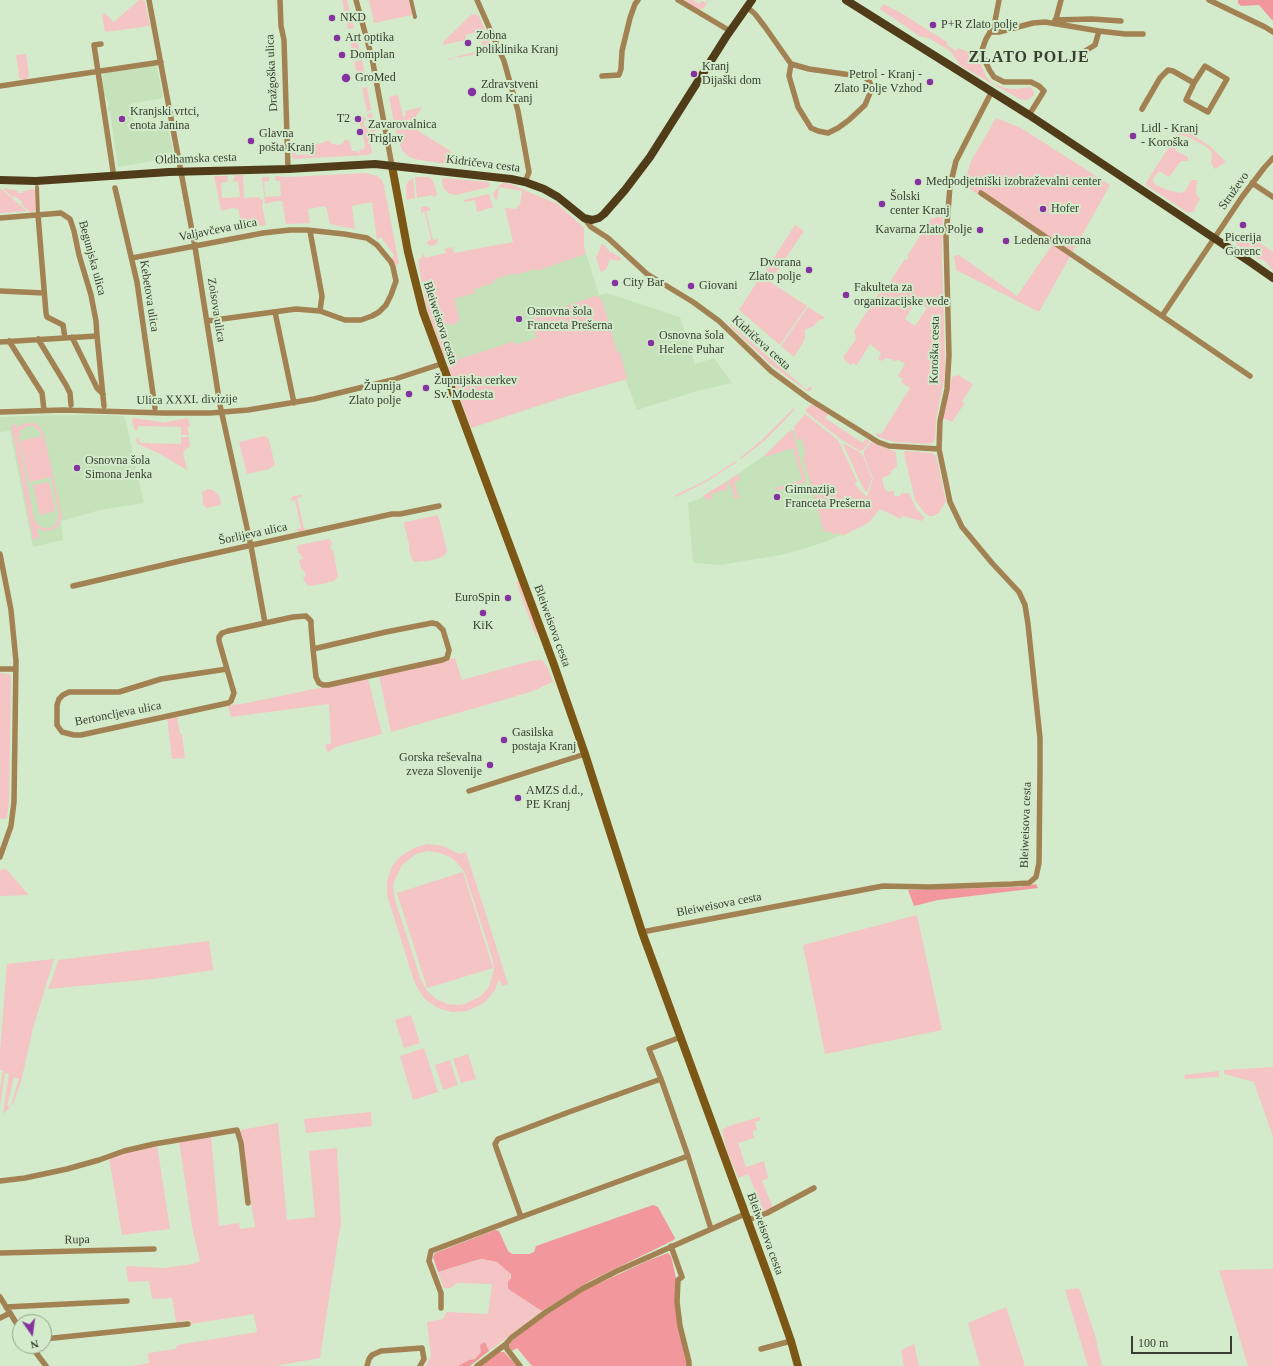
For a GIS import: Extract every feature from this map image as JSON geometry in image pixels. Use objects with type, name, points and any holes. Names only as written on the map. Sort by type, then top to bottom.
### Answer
[{"type":"main road","points":[[846,0],[1029,115],[1273,278]]},
{"type":"main road","points":[[584,218],[592,220],[599,218],[625,190],[662,140],[749,3]]},
{"type":"main road","name":"Oldhamska cesta","points":[[0,180],[36,181],[181,171],[288,169],[375,164],[392,166]]},
{"type":"main road","name":"Kidričeva cesta","points":[[392,166],[511,178],[544,189],[558,196],[584,218]]},
{"type":"main road","name":"Bleiweisova cesta","points":[[392,166],[414,280],[423,312],[441,364],[538,622],[584,754],[642,932],[791,1340],[798,1366]]},
{"type":"street","name":"Zoisova ulica","points":[[149,0],[195,246],[222,413],[265,623]]},
{"type":"street","name":"Dražgoška ulica","points":[[280,0],[281,26],[284,40],[288,169]]},
{"type":"street","name":"Bleiweisova cesta","points":[[356,0],[372,58],[392,166]]},
{"type":"street","points":[[411,0],[415,17]]},
{"type":"street","points":[[477,0],[504,61],[518,111],[529,172],[525,182]]},
{"type":"street","points":[[602,76],[619,75],[621,69],[622,51],[630,18],[638,0]]},
{"type":"street","points":[[678,0],[730,31]]},
{"type":"street","points":[[999,0],[994,26],[986,39],[982,50],[982,55],[994,77],[1004,82],[1030,82],[1039,86],[1044,91],[1029,115]]},
{"type":"street","points":[[1054,21],[1061,0]]},
{"type":"street","points":[[1209,0],[1273,32]]},
{"type":"street","points":[[749,3],[755,14],[791,64],[809,69],[865,77],[872,87],[864,105],[849,120],[828,133],[818,131],[810,128],[798,107],[789,76],[791,64]]},
{"type":"street","points":[[990,32],[999,32],[1033,23],[1054,21],[1092,19],[1121,21]]},
{"type":"street","points":[[1054,21],[1099,31],[1125,34],[1143,34]]},
{"type":"street","points":[[1085,51],[1095,44],[1099,31]]},
{"type":"street","points":[[101,44],[94,45],[113,171]]},
{"type":"street","points":[[0,86],[161,62]]},
{"type":"street","points":[[1205,66],[1227,79],[1208,112],[1186,100],[1194,83],[1205,66]]},
{"type":"street","points":[[1142,109],[1160,78],[1168,70],[1173,71],[1194,83]]},
{"type":"street","name":"Koroška cesta","points":[[939,449],[940,421],[947,389],[949,355],[946,237],[950,186],[956,161],[992,91]]},
{"type":"street","name":"Struževo","points":[[1162,316],[1252,183],[1273,158]]},
{"type":"street","points":[[1252,183],[1273,197]]},
{"type":"street","points":[[37,187],[46,313],[47,317],[63,325],[65,338]]},
{"type":"street","name":"Kebetova ulica","points":[[115,188],[132,258],[155,408]]},
{"type":"street","points":[[981,193],[1250,376]]},
{"type":"street","name":"Begunjska ulica","points":[[0,218],[38,217],[62,213],[70,218],[91,295],[96,321],[104,406]]},
{"type":"street","name":"Kidričeva cesta","points":[[584,218],[591,227],[608,238],[648,274],[693,302],[715,318],[771,371],[810,398],[878,442],[889,446],[939,449]]},
{"type":"street","name":"Valjavčeva ulica","points":[[132,258],[263,233],[290,230],[344,234],[367,238],[377,245],[392,262],[396,281],[386,305],[372,316],[361,320],[345,320],[320,311],[296,309],[207,321]]},
{"type":"street","points":[[310,231],[322,296],[320,311]]},
{"type":"street","points":[[0,291],[44,293]]},
{"type":"street","points":[[275,312],[294,403]]},
{"type":"street","points":[[0,342],[97,336]]},
{"type":"street","name":"Begunjska ulica","points":[[72,337],[97,388],[103,394]]},
{"type":"street","points":[[38,339],[70,393],[70,405]]},
{"type":"street","points":[[8,342],[42,393],[44,410]]},
{"type":"street","name":"Ulica XXXI. divizije","points":[[0,412],[44,410],[164,414],[222,413],[294,403],[392,380],[441,364]]},
{"type":"street","name":"Bleiweisova cesta","points":[[642,932],[882,886],[930,887],[1029,883],[1036,876],[1039,863],[1040,738],[1028,624],[1024,605],[1019,592],[962,527],[950,502],[939,449]]},
{"type":"street","name":"Šorlijeva ulica","points":[[73,586],[180,560],[392,514],[400,514],[439,506]]},
{"type":"street","points":[[0,554],[11,610],[16,650],[14,802],[11,826],[0,857]]},
{"type":"street","name":"Bertoncljeva ulica","points":[[227,669],[161,680],[119,692],[68,692],[59,700],[57,706],[57,725],[62,732],[81,735],[228,703],[231,701],[234,693],[227,669],[218,641],[219,636],[228,631],[302,615],[306,616],[311,621],[313,649],[317,680],[320,683],[328,685],[442,660],[446,658],[449,650],[443,630],[437,624],[432,623],[313,649]]},
{"type":"street","points":[[0,669],[16,669]]},
{"type":"street","points":[[469,791],[584,754]]},
{"type":"street","points":[[681,1037],[649,1049],[688,1156],[711,1229]]},
{"type":"street","points":[[520,1217],[497,1150],[496,1144],[498,1139],[661,1079]]},
{"type":"street","points":[[0,1181],[25,1178],[66,1169],[99,1160],[124,1150],[237,1130],[241,1143],[248,1203]]},
{"type":"street","points":[[440,1308],[441,1293],[429,1260],[431,1251],[652,1168],[688,1156]]},
{"type":"street","points":[[477,1366],[506,1344],[527,1325],[582,1289],[617,1271],[711,1229],[746,1217],[768,1213],[814,1188]]},
{"type":"street","points":[[671,1246],[682,1277],[678,1280],[677,1302],[680,1326],[689,1366]]},
{"type":"street","name":"Rupa","points":[[0,1253],[154,1250]]},
{"type":"street","points":[[0,1297],[12,1316]]},
{"type":"street","points":[[6,1308],[127,1301]]},
{"type":"street","points":[[0,1318],[10,1313]]},
{"type":"street","points":[[52,1338],[188,1324]]},
{"type":"street","points":[[761,1349],[791,1340]]},
{"type":"street","points":[[506,1344],[506,1349],[520,1366]]},
{"type":"street","points":[[367,1366],[372,1355],[380,1351],[422,1348],[424,1359],[420,1366]]},
{"type":"street","points":[[37,1354],[46,1366]]},
{"type":"shaded area","points":[[139,0],[143,0],[145,2],[150,26],[105,32],[102,16],[105,13],[114,22]]},
{"type":"shaded area","points":[[342,0],[347,0],[354,28],[348,29]]},
{"type":"shaded area","points":[[369,0],[409,0],[412,15],[374,23]]},
{"type":"shaded area","points":[[682,0],[693,0],[699,4],[702,1],[706,3],[709,0],[704,8],[698,10]]},
{"type":"shaded area","points":[[1238,0],[1273,0],[1273,21],[1259,5],[1241,6],[1238,3]]},
{"type":"shaded area","points":[[883,4],[901,13],[947,42],[947,45],[956,51],[958,48],[977,55],[987,78],[994,84],[1005,88],[1015,89],[1030,87],[1034,92],[1034,95],[1026,100],[1020,99],[961,66],[950,51],[929,38],[921,37],[880,9]]},
{"type":"shaded area","points":[[475,14],[479,16],[485,30],[465,35],[466,40],[443,45],[444,41],[471,15]]},
{"type":"shaded area","points":[[356,33],[360,54],[353,56],[349,34]]},
{"type":"shaded area","points":[[488,37],[493,48],[490,51],[448,60],[448,59],[483,50],[481,39]]},
{"type":"shaded area","points":[[26,54],[29,75],[27,79],[22,80],[18,75],[16,55]]},
{"type":"shaded area","points":[[362,60],[366,81],[359,83],[354,62]]},
{"type":"shaded area","name":"Kranjski vrtci, enota Janina","points":[[154,65],[157,67],[163,98],[130,104],[136,131],[168,127],[173,151],[172,155],[169,158],[118,167],[110,111],[108,111],[109,103],[104,94],[102,77],[108,72]]},
{"type":"shaded area","points":[[367,87],[371,110],[367,112],[362,88]]},
{"type":"shaded area","points":[[398,95],[403,117],[406,116],[405,111],[422,107],[410,126],[449,150],[452,157],[448,164],[414,159],[402,150],[397,137],[389,97]]},
{"type":"shaded area","points":[[372,113],[377,140],[372,139],[367,114]]},
{"type":"shaded area","points":[[365,117],[366,121],[364,121],[364,126],[367,127],[372,153],[367,155],[293,159],[292,153],[295,153],[296,155],[315,154],[315,144],[323,143],[325,141],[330,141],[332,144],[339,145],[345,140],[349,140],[352,151],[357,151],[360,153],[359,150],[364,149],[365,145],[359,118]]},
{"type":"shaded area","points":[[996,118],[1021,128],[1110,185],[1039,312],[956,270],[954,256],[959,255],[1017,296],[1052,245],[964,185],[971,161]]},
{"type":"shaded area","points":[[1184,129],[1211,147],[1226,162],[1215,169],[1211,163],[1212,153],[1207,147],[1188,137],[1180,135],[1174,145],[1176,151],[1188,157],[1188,161],[1181,161],[1169,177],[1159,171],[1153,179],[1154,184],[1167,190],[1182,193],[1186,190],[1191,180],[1197,180],[1196,194],[1200,199],[1193,212],[1188,213],[1146,185],[1147,181],[1180,130]]},
{"type":"shaded area","points":[[365,173],[377,176],[382,180],[399,264],[395,265],[392,259],[394,255],[381,237],[377,240],[372,203],[352,206],[355,229],[330,224],[326,206],[308,209],[310,223],[286,224],[282,201],[265,204],[262,177],[269,177],[269,181],[264,182],[265,197],[281,196],[280,181],[276,181],[275,176],[289,177]]},
{"type":"shaded area","points":[[235,175],[243,175],[244,198],[260,197],[260,200],[263,199],[262,205],[266,225],[242,229],[238,209],[233,208],[221,211],[214,176],[228,176],[227,182],[221,183],[222,198],[240,197],[238,181],[233,182]]},
{"type":"shaded area","points":[[415,177],[429,177],[433,181],[437,194],[436,196],[433,197],[432,195],[417,198]]},
{"type":"shaded area","points":[[413,178],[415,198],[407,200],[406,186]]},
{"type":"shaded area","points":[[443,178],[488,182],[490,185],[489,187],[456,195],[450,194],[446,191],[443,187]]},
{"type":"shaded area","points":[[501,184],[511,184],[556,203],[584,229],[584,246],[586,254],[536,271],[535,269],[515,275],[514,273],[493,280],[494,283],[474,289],[475,293],[454,299],[460,320],[453,325],[450,325],[449,323],[443,325],[450,355],[458,354],[459,357],[451,360],[447,359],[444,357],[427,308],[418,261],[424,254],[425,258],[446,253],[445,249],[452,247],[454,253],[513,242],[505,208],[517,209],[518,205],[520,205],[522,191],[499,187],[497,200],[495,199],[493,193]]},
{"type":"shaded area","points":[[0,188],[27,211],[0,213]]},
{"type":"shaded area","points":[[3,188],[18,191],[18,193],[35,189],[36,210],[31,213],[21,204],[22,202],[15,196],[13,198]]},
{"type":"shaded area","points":[[489,194],[493,207],[477,212],[475,200],[465,202],[464,200]]},
{"type":"shaded area","name":"Osnovna šola Franceta Prešerna","points":[[556,203],[584,229],[584,247],[599,295],[607,293],[680,317],[695,364],[714,358],[732,383],[697,391],[637,410],[625,378],[472,427],[427,308],[557,238]]},
{"type":"shaded area","points":[[424,206],[429,207],[431,210],[426,211],[433,240],[438,239],[434,246],[428,245],[427,241],[431,240],[425,212],[421,213],[421,208]]},
{"type":"shaded area","points":[[943,217],[942,255],[945,374],[936,420],[935,439],[930,444],[895,442],[877,436],[876,433],[882,433],[910,388],[901,382],[903,379],[898,376],[905,364],[899,360],[894,361],[885,358],[883,361],[878,359],[881,353],[870,344],[857,365],[853,363],[851,365],[845,361],[844,356],[856,339],[854,331],[882,289],[886,288],[905,259],[907,260],[909,257],[907,256],[931,219]],"holes":[[[916,301],[927,308],[915,326],[905,319]]]},
{"type":"shaded area","points":[[795,225],[804,231],[772,279],[764,273]]},
{"type":"shaded area","points":[[1243,232],[1273,252],[1273,271],[1266,262],[1258,259],[1236,244]]},
{"type":"shaded area","points":[[602,243],[611,253],[612,252],[621,258],[620,261],[610,259],[606,270],[601,272],[596,258]]},
{"type":"shaded area","points":[[761,276],[807,306],[780,345],[739,310]]},
{"type":"shaded area","points":[[595,296],[602,300],[617,352],[620,352],[627,379],[555,400],[471,428],[448,367],[448,363],[514,341],[515,345],[537,338],[530,319],[553,313],[552,311]]},
{"type":"shaded area","points":[[808,307],[825,318],[818,321],[813,327],[805,330],[805,339],[794,357],[781,346]]},
{"type":"shaded area","points":[[730,324],[807,390],[810,386],[812,388],[810,391],[807,391],[770,364],[730,326]]},
{"type":"shaded area","points":[[958,375],[973,384],[962,402],[964,404],[952,422],[943,418],[952,377]]},
{"type":"shaded area","points":[[811,405],[814,405],[828,414],[825,418],[863,443],[866,439],[870,441],[863,450],[860,451],[842,440],[806,412],[806,409]]},
{"type":"shaded area","points":[[794,408],[795,409],[764,441],[741,459],[740,458],[763,439]]},
{"type":"shaded area","points":[[805,414],[838,440],[857,481],[855,483],[856,486],[867,497],[873,479],[864,456],[864,451],[871,442],[896,452],[897,466],[891,471],[890,475],[882,478],[884,488],[888,492],[894,491],[894,496],[900,496],[901,493],[909,493],[917,510],[924,517],[922,521],[902,516],[901,519],[880,509],[868,523],[842,536],[841,533],[834,534],[827,531],[824,532],[803,456],[805,455],[805,451],[802,439],[797,440],[794,427]]},
{"type":"shaded area","name":"Osnovna šola Simona Jenka","points":[[54,415],[123,416],[125,418],[144,503],[100,510],[61,521],[63,540],[33,547],[10,431],[0,432],[0,417]]},
{"type":"shaded area","points":[[133,418],[162,423],[188,418],[190,427],[187,427],[189,435],[181,435],[181,427],[138,426],[137,430],[135,431],[132,421]]},
{"type":"shaded area","points":[[35,423],[40,427],[44,434],[62,516],[59,525],[52,530],[44,531],[37,528],[39,538],[33,540],[11,426],[17,424],[18,428],[23,424]],"holes":[[[27,426],[33,426],[39,430],[42,436],[44,445],[41,436],[20,441],[29,482],[51,477],[59,516],[54,526],[47,529],[39,526],[34,519],[19,440],[20,431]]]},
{"type":"shaded area","name":"Gimnazija Franceta Prešerna","points":[[806,427],[860,527],[822,543],[786,554],[720,565],[693,563],[688,503],[699,499],[765,455],[788,432]]},
{"type":"shaded area","points":[[792,429],[806,482],[777,491],[776,488],[802,480],[793,448],[765,457],[765,455]]},
{"type":"shaded area","points":[[263,436],[267,437],[269,440],[275,465],[269,469],[247,474],[239,442]]},
{"type":"shaded area","points":[[138,437],[140,443],[181,444],[181,437],[189,437],[190,446],[183,452],[187,470],[158,453],[138,444],[136,440]]},
{"type":"shaded area","points":[[843,444],[861,453],[863,456],[872,479],[867,492],[862,486]]},
{"type":"shaded area","points":[[905,451],[932,453],[936,456],[946,501],[939,513],[933,516],[929,516],[924,512],[915,500],[904,453]]},
{"type":"shaded area","points":[[736,461],[737,462],[706,482],[676,497],[675,495],[705,481]]},
{"type":"shaded area","points":[[738,474],[740,480],[734,482],[739,498],[735,499],[733,497],[731,485],[729,485],[728,481]]},
{"type":"shaded area","points":[[49,482],[55,511],[40,515],[33,485]]},
{"type":"shaded area","points":[[726,482],[728,489],[711,494],[712,499],[707,500],[705,498],[704,495]]},
{"type":"shaded area","points":[[208,489],[213,490],[219,495],[221,504],[206,508],[203,504],[202,492]]},
{"type":"shaded area","points":[[302,495],[297,498],[304,529],[309,529],[299,532],[296,529],[301,528],[295,500],[290,501],[293,496]]},
{"type":"shaded area","points":[[438,515],[447,550],[446,554],[440,558],[424,562],[414,562],[411,557],[404,524],[405,522]]},
{"type":"shaded area","points":[[328,539],[331,540],[332,545],[330,546],[331,550],[333,550],[338,576],[334,581],[328,583],[308,586],[303,577],[306,577],[304,570],[302,571],[299,560],[303,559],[300,553],[298,553],[297,547],[299,545]]},
{"type":"shaded area","points":[[519,581],[536,626],[536,636],[516,582]]},
{"type":"shaded area","points":[[455,658],[462,680],[531,661],[542,660],[548,668],[553,682],[533,691],[391,732],[379,676]]},
{"type":"shaded area","points":[[0,673],[10,674],[11,679],[9,801],[7,818],[0,819]]},
{"type":"shaded area","points":[[368,679],[382,734],[335,747],[328,753],[325,745],[331,743],[329,704],[231,717],[228,705],[242,704]]},
{"type":"shaded area","points":[[177,716],[180,734],[182,734],[185,758],[172,759],[167,718]]},
{"type":"shaded area","points":[[428,844],[443,846],[459,854],[466,852],[508,984],[502,986],[499,979],[495,990],[486,1001],[467,1011],[452,1012],[438,1008],[426,1000],[414,981],[387,895],[387,881],[396,861],[414,848]],"holes":[[[428,851],[440,853],[452,858],[464,871],[492,957],[494,969],[489,987],[481,996],[465,1004],[459,1005],[447,1004],[436,999],[427,991],[421,980],[395,900],[393,888],[394,882],[402,865],[416,854]]]},
{"type":"shaded area","points":[[6,869],[29,895],[0,896],[0,870]]},
{"type":"shaded area","points":[[463,872],[493,968],[427,988],[397,893]]},
{"type":"shaded area","points":[[1036,884],[1038,888],[938,900],[914,906],[908,890],[1020,887]]},
{"type":"shaded area","points":[[917,915],[942,1030],[825,1054],[803,945]]},
{"type":"shaded area","points":[[209,941],[213,970],[153,979],[48,989],[58,960]]},
{"type":"shaded area","points":[[54,959],[33,1028],[21,1082],[13,1104],[11,1105],[19,1079],[14,1077],[7,1106],[10,1107],[3,1114],[9,1073],[5,1073],[0,1106],[0,1090],[3,1070],[0,1070],[0,1052],[7,964]]},
{"type":"shaded area","points":[[411,1015],[420,1043],[404,1048],[395,1020]]},
{"type":"shaded area","points":[[424,1048],[438,1092],[413,1100],[400,1056]]},
{"type":"shaded area","points":[[468,1054],[476,1079],[461,1083],[453,1059]]},
{"type":"shaded area","points":[[450,1060],[458,1085],[443,1090],[435,1065]]},
{"type":"shaded area","points":[[1273,1067],[1273,1137],[1254,1082],[1224,1074],[1224,1070]]},
{"type":"shaded area","points":[[1219,1071],[1219,1077],[1185,1079],[1184,1075]]},
{"type":"shaded area","points":[[371,1112],[372,1126],[306,1133],[304,1119]]},
{"type":"shaded area","points":[[759,1117],[761,1120],[755,1122],[757,1130],[753,1131],[754,1138],[738,1143],[746,1167],[764,1161],[768,1178],[762,1181],[773,1208],[764,1212],[748,1174],[738,1178],[727,1151],[722,1130],[729,1126]]},
{"type":"shaded area","points":[[278,1123],[287,1220],[315,1217],[309,1151],[337,1148],[341,1224],[320,1358],[275,1366],[131,1366],[149,1363],[148,1353],[176,1349],[177,1345],[257,1332],[254,1314],[191,1324],[190,1320],[176,1322],[172,1298],[152,1299],[149,1281],[128,1282],[126,1266],[164,1268],[192,1264],[200,1261],[192,1227],[179,1141],[211,1136],[219,1226],[239,1223],[240,1229],[255,1227],[240,1135],[241,1130]]},
{"type":"shaded area","points":[[157,1145],[170,1229],[122,1235],[109,1157]]},
{"type":"shaded area","points":[[653,1205],[658,1207],[675,1238],[674,1240],[590,1281],[542,1311],[508,1288],[508,1282],[511,1278],[511,1274],[497,1262],[482,1259],[438,1272],[433,1257],[435,1253],[495,1230],[499,1231],[508,1251],[512,1254],[529,1254],[534,1252],[536,1246]]},
{"type":"shaded area","points":[[668,1253],[671,1256],[677,1282],[687,1366],[532,1366],[517,1348],[512,1351],[510,1348],[509,1345],[512,1341],[562,1304],[587,1289],[647,1261]]},
{"type":"shaded area","points":[[482,1259],[501,1264],[511,1274],[508,1288],[542,1311],[489,1351],[485,1342],[481,1352],[475,1359],[469,1360],[458,1366],[426,1366],[431,1356],[427,1322],[443,1319],[447,1312],[488,1314],[492,1284],[458,1283],[450,1288],[444,1288],[438,1272]]},
{"type":"shaded area","points":[[1273,1269],[1273,1366],[1248,1366],[1219,1270]]},
{"type":"shaded area","points":[[1079,1288],[1095,1335],[1102,1366],[1088,1366],[1065,1290]]},
{"type":"shaded area","points":[[1006,1307],[1025,1366],[980,1366],[968,1323]]},
{"type":"shaded area","points":[[485,1342],[489,1351],[470,1366],[458,1366],[469,1360],[475,1359],[481,1352],[480,1345]]},
{"type":"shaded area","points":[[914,1344],[919,1366],[904,1366],[901,1350]]},
{"type":"shaded area","points":[[499,1352],[504,1352],[517,1366],[480,1366]]},
{"type":"place","name":"NKD","points":[[332,18]]},
{"type":"place","name":"P+R Zlato polje","points":[[933,25]]},
{"type":"place","name":"Art optika","points":[[337,38]]},
{"type":"place","name":"Zobna poliklinika Kranj","points":[[468,43]]},
{"type":"place","name":"Domplan","points":[[342,55]]},
{"type":"place","name":"Kranj Dijaški dom","points":[[694,74]]},
{"type":"place","name":"GroMed","points":[[346,78]]},
{"type":"place","name":"Petrol - Kranj - Zlato Polje Vzhod","points":[[930,82]]},
{"type":"place","name":"Zdravstveni dom Kranj","points":[[472,92]]},
{"type":"place","name":"Kranjski vrtci, enota Janina","points":[[122,119]]},
{"type":"place","name":"T2","points":[[358,119]]},
{"type":"place","name":"Zavarovalnica Triglav","points":[[360,132]]},
{"type":"place","name":"Lidl - Kranj - Koroška","points":[[1133,136]]},
{"type":"place","name":"Glavna pošta Kranj","points":[[251,141]]},
{"type":"place","name":"Medpodjetniški izobraževalni center","points":[[918,182]]},
{"type":"place","name":"Šolski center Kranj","points":[[882,204]]},
{"type":"place","name":"Hofer","points":[[1043,209]]},
{"type":"place","name":"Picerija Gorenc","points":[[1243,225]]},
{"type":"place","name":"Kavarna Zlato Polje","points":[[980,230]]},
{"type":"place","name":"Ledena dvorana","points":[[1006,241]]},
{"type":"place","name":"Dvorana Zlato polje","points":[[809,270]]},
{"type":"place","name":"City Bar","points":[[615,283]]},
{"type":"place","name":"Giovani","points":[[691,286]]},
{"type":"place","name":"Fakulteta za organizacijske vede","points":[[846,295]]},
{"type":"place","name":"Osnovna šola Franceta Prešerna","points":[[519,319]]},
{"type":"place","name":"Osnovna šola Helene Puhar","points":[[651,343]]},
{"type":"place","name":"Župnijska cerkev Sv. Modesta","points":[[426,388]]},
{"type":"place","name":"Župnija Zlato polje","points":[[409,394]]},
{"type":"place","name":"Osnovna šola Simona Jenka","points":[[77,468]]},
{"type":"place","name":"Gimnazija Franceta Prešerna","points":[[777,497]]},
{"type":"place","name":"EuroSpin","points":[[508,598]]},
{"type":"place","name":"KiK","points":[[483,613]]},
{"type":"place","name":"Gasilska postaja Kranj","points":[[504,740]]},
{"type":"place","name":"Gorska reševalna zveza Slovenije","points":[[490,765]]},
{"type":"place","name":"AMZS d.d., PE Kranj","points":[[518,798]]},
{"type":"district","name":"ZLATO POLJE","points":[[1029,58]]}]
